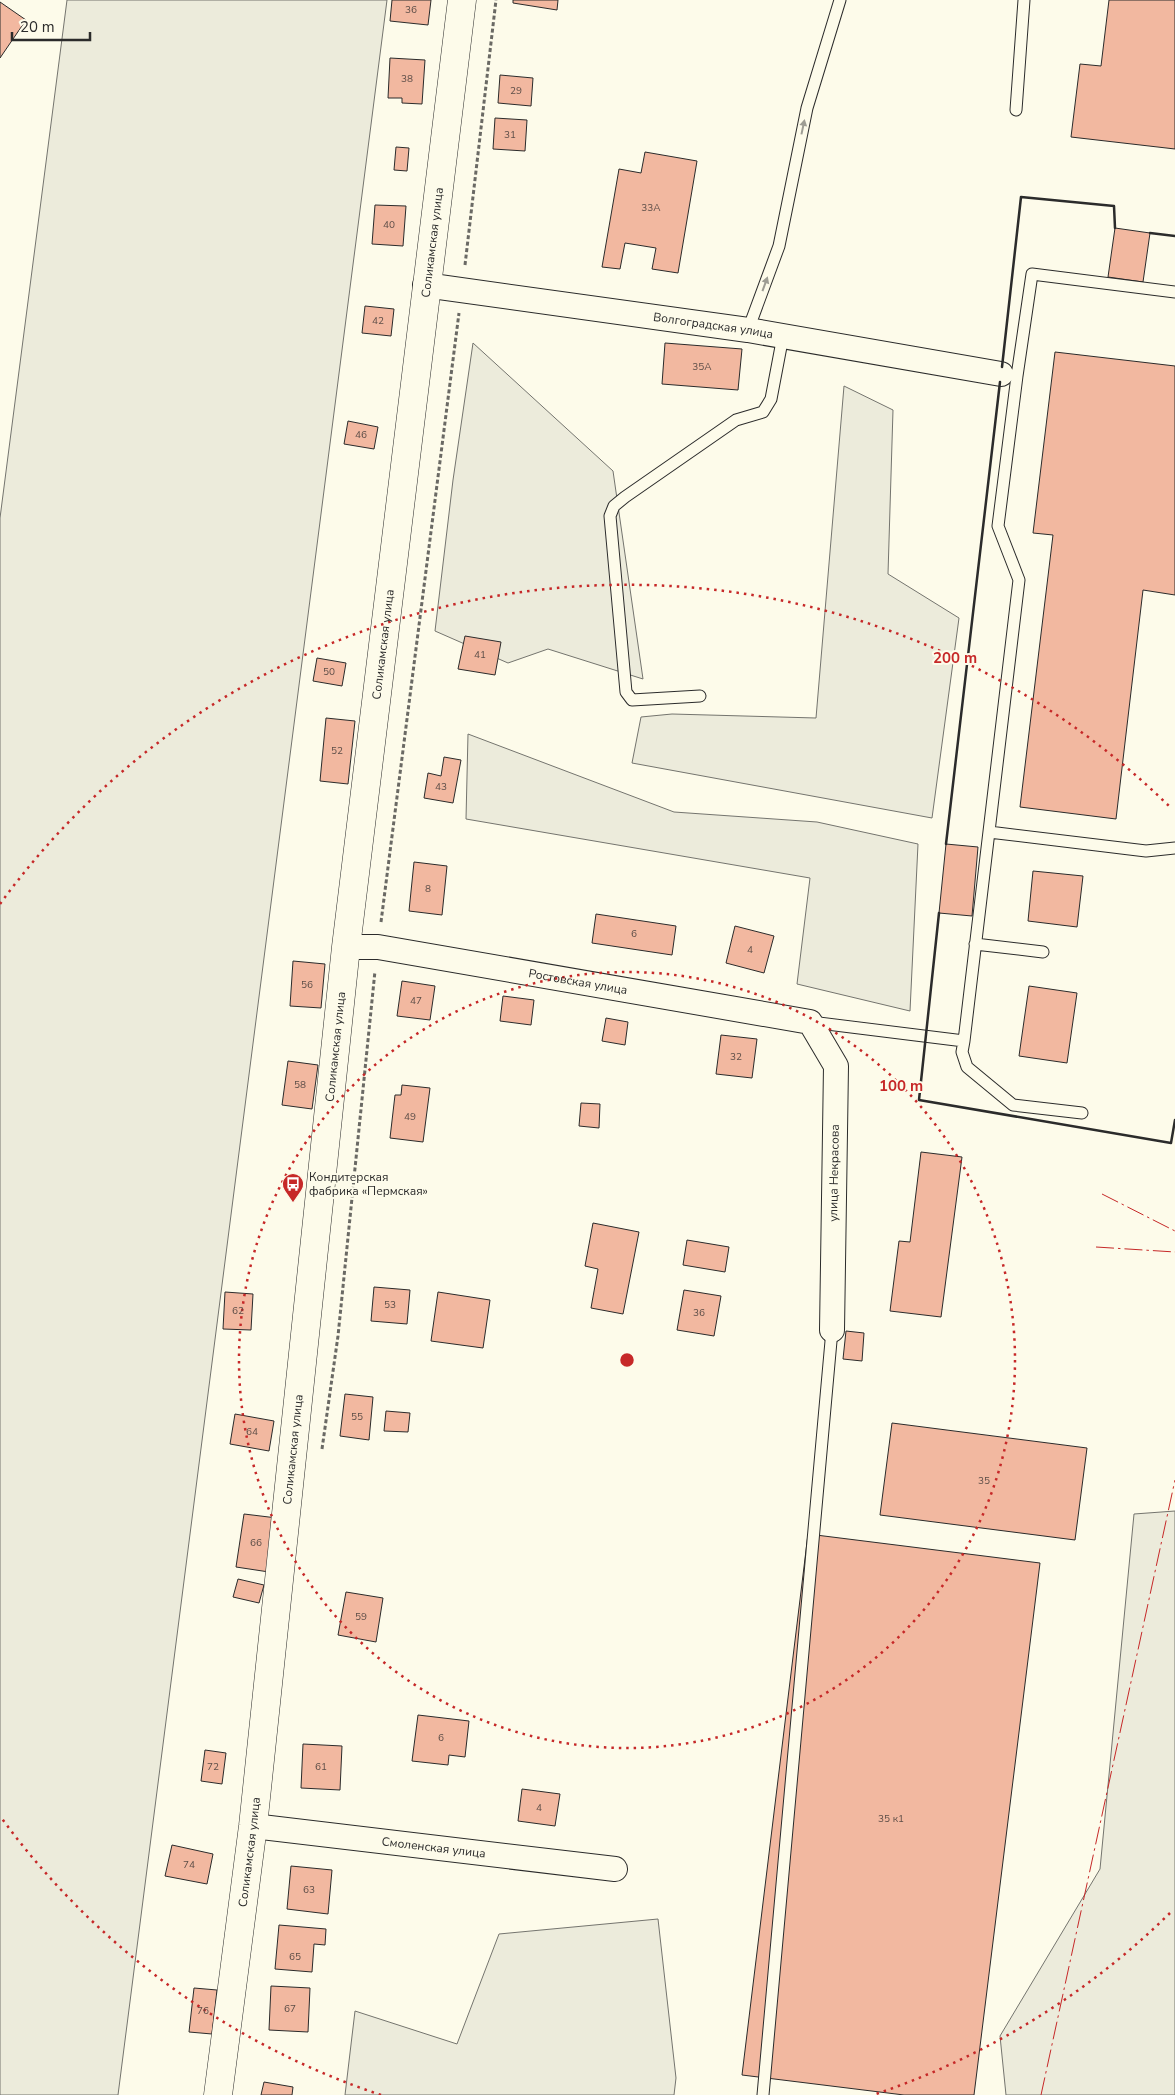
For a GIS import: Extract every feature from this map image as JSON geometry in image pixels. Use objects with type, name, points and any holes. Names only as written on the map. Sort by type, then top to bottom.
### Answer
[{"type":"main road","name":"Соликамская улица","points":[[218,2095],[253,1826],[346,947],[425,285],[462,0]]},
{"type":"street","name":"Волгоградская улица","points":[[425,285],[748,330],[1009,375]]},
{"type":"street","name":"Ростовская улица","points":[[346,947],[378,947],[810,1022]]},
{"type":"street","name":"улица Некрасова","points":[[810,1022],[836,1066],[832,1330]]},
{"type":"street","name":"Смоленская улица","points":[[253,1826],[616,1869]]},
{"type":"lane","points":[[748,330],[779,246],[807,108],[840,0]]},
{"type":"lane","points":[[1016,110],[1024,0]]},
{"type":"lane","points":[[1082,1113],[1014,1105],[966,1068],[962,1052],[1019,580],[998,526],[1009,375],[1032,274],[1175,292]]},
{"type":"lane","points":[[700,696],[632,700],[626,692],[610,516],[614,506],[625,497],[736,420],[763,412],[771,399],[782,336]]},
{"type":"lane","points":[[989,832],[1146,851],[1175,848]]},
{"type":"lane","points":[[975,944],[1043,952]]},
{"type":"lane","points":[[810,1022],[964,1040]]},
{"type":"lane","points":[[763,2095],[832,1330]]},
{"type":"path","points":[[322,1452],[338,1336],[378,947],[462,290],[496,0]]},
{"type":"shaded area","points":[[67,0],[387,0],[118,2095],[0,2095],[0,518]]},
{"type":"shaded area","points":[[473,343],[613,471],[643,679],[548,649],[508,663],[435,631],[453,480]]},
{"type":"shaded area","points":[[844,386],[893,410],[888,574],[959,618],[932,818],[632,763],[641,717],[672,714],[816,718]]},
{"type":"shaded area","points":[[468,734],[674,812],[817,822],[918,844],[910,1011],[797,984],[810,878],[466,819]]},
{"type":"shaded area","points":[[1175,1511],[1175,2095],[1006,2095],[1000,2036],[1100,1869],[1134,1514]]},
{"type":"shaded area","points":[[658,1919],[676,2078],[674,2095],[345,2095],[355,2011],[457,2044],[499,1934]]},
{"type":"building","points":[[392,0],[431,0],[428,25],[390,21]]},
{"type":"building","points":[[513,0],[558,0],[557,10],[513,3]]},
{"type":"building","points":[[1109,0],[1175,0],[1175,149],[1071,137],[1080,64],[1101,66]]},
{"type":"building","points":[[0,2],[26,20],[0,58]]},
{"type":"building","points":[[390,58],[425,60],[422,104],[402,103],[402,98],[388,98]]},
{"type":"building","points":[[500,75],[533,78],[531,106],[498,103]]},
{"type":"building","points":[[495,118],[527,120],[525,151],[493,149]]},
{"type":"building","points":[[396,147],[409,148],[407,171],[394,170]]},
{"type":"building","points":[[645,152],[697,161],[678,273],[652,269],[656,248],[625,243],[620,269],[602,267],[619,169],[641,173]]},
{"type":"building","points":[[375,205],[406,206],[403,246],[372,244]]},
{"type":"building","points":[[1115,228],[1150,233],[1143,282],[1108,277]]},
{"type":"building","points":[[365,306],[394,309],[391,336],[362,333]]},
{"type":"building","points":[[665,343],[742,349],[738,390],[662,384]]},
{"type":"building","points":[[1055,352],[1175,366],[1175,595],[1143,590],[1116,819],[1020,807],[1053,535],[1033,533]]},
{"type":"building","points":[[348,421],[378,427],[374,449],[344,444]]},
{"type":"building","points":[[465,636],[501,642],[495,675],[458,669]]},
{"type":"building","points":[[317,658],[346,663],[342,686],[313,681]]},
{"type":"building","points":[[326,718],[355,721],[348,784],[320,781]]},
{"type":"building","points":[[444,757],[461,760],[453,803],[424,798],[428,773],[441,776]]},
{"type":"building","points":[[946,844],[978,847],[972,916],[939,913]]},
{"type":"building","points":[[414,862],[447,866],[442,915],[409,911]]},
{"type":"building","points":[[1033,871],[1083,876],[1077,927],[1028,921]]},
{"type":"building","points":[[596,914],[676,926],[672,955],[592,943]]},
{"type":"building","points":[[735,926],[774,936],[764,973],[726,963]]},
{"type":"building","points":[[293,961],[325,964],[321,1008],[290,1006]]},
{"type":"building","points":[[402,981],[435,986],[430,1020],[397,1016]]},
{"type":"building","points":[[1029,986],[1077,993],[1067,1063],[1019,1056]]},
{"type":"building","points":[[503,996],[534,1000],[531,1025],[500,1021]]},
{"type":"building","points":[[606,1018],[628,1022],[625,1045],[602,1041]]},
{"type":"building","points":[[721,1035],[757,1039],[752,1078],[716,1074]]},
{"type":"building","points":[[288,1061],[318,1065],[312,1109],[282,1105]]},
{"type":"building","points":[[402,1085],[430,1088],[423,1142],[390,1138],[395,1095],[401,1095]]},
{"type":"building","points":[[581,1103],[600,1104],[599,1128],[579,1126]]},
{"type":"building","points":[[921,1152],[962,1157],[941,1317],[890,1311],[899,1241],[910,1242]]},
{"type":"building","points":[[593,1223],[639,1232],[623,1314],[591,1308],[598,1269],[585,1266]]},
{"type":"building","points":[[687,1240],[729,1247],[725,1272],[683,1265]]},
{"type":"building","points":[[374,1287],[410,1290],[407,1324],[371,1321]]},
{"type":"building","points":[[684,1290],[721,1296],[714,1336],[677,1330]]},
{"type":"building","points":[[225,1292],[253,1294],[251,1330],[223,1329]]},
{"type":"building","points":[[438,1292],[490,1300],[483,1348],[431,1341]]},
{"type":"building","points":[[846,1331],[864,1333],[862,1361],[843,1359]]},
{"type":"building","points":[[345,1394],[373,1397],[369,1440],[340,1436]]},
{"type":"building","points":[[386,1411],[410,1413],[408,1432],[384,1431]]},
{"type":"building","points":[[235,1414],[274,1421],[269,1451],[230,1444]]},
{"type":"building","points":[[892,1423],[1087,1448],[1075,1540],[880,1515]]},
{"type":"building","points":[[244,1514],[277,1518],[269,1572],[236,1567]]},
{"type":"building","points":[[808,1534],[1040,1563],[974,2095],[904,2095],[742,2075]]},
{"type":"building","points":[[238,1579],[264,1585],[259,1603],[233,1597]]},
{"type":"building","points":[[346,1592],[383,1598],[376,1642],[338,1635]]},
{"type":"building","points":[[418,1715],[469,1721],[465,1757],[449,1755],[448,1765],[412,1761]]},
{"type":"building","points":[[303,1744],[342,1746],[340,1790],[301,1788]]},
{"type":"building","points":[[205,1750],[226,1753],[222,1784],[201,1781]]},
{"type":"building","points":[[522,1789],[560,1794],[555,1826],[518,1821]]},
{"type":"building","points":[[172,1845],[213,1854],[207,1884],[165,1876]]},
{"type":"building","points":[[291,1866],[332,1870],[328,1914],[287,1909]]},
{"type":"building","points":[[279,1925],[326,1929],[325,1945],[314,1944],[312,1972],[275,1969]]},
{"type":"building","points":[[271,1986],[310,1988],[308,2032],[269,2030]]},
{"type":"building","points":[[194,1988],[217,1990],[212,2034],[189,2032]]},
{"type":"building","points":[[264,2082],[293,2087],[292,2095],[261,2095]]},
{"type":"wall","points":[[1002,367],[1021,197],[1114,206],[1115,228]]},
{"type":"wall","points":[[1150,233],[1175,236]]},
{"type":"wall","points":[[946,844],[1000,382]]},
{"type":"wall","points":[[939,913],[919,1100],[1171,1143],[1175,1120]]},
{"type":"power","points":[[1102,1194],[1175,1231]]},
{"type":"power","points":[[1096,1247],[1175,1252]]},
{"type":"power","points":[[1041,2095],[1175,1480]]},
{"type":"place","name":"Кондитерская фабрика «Пермская»","points":[[293,1203]]}]
